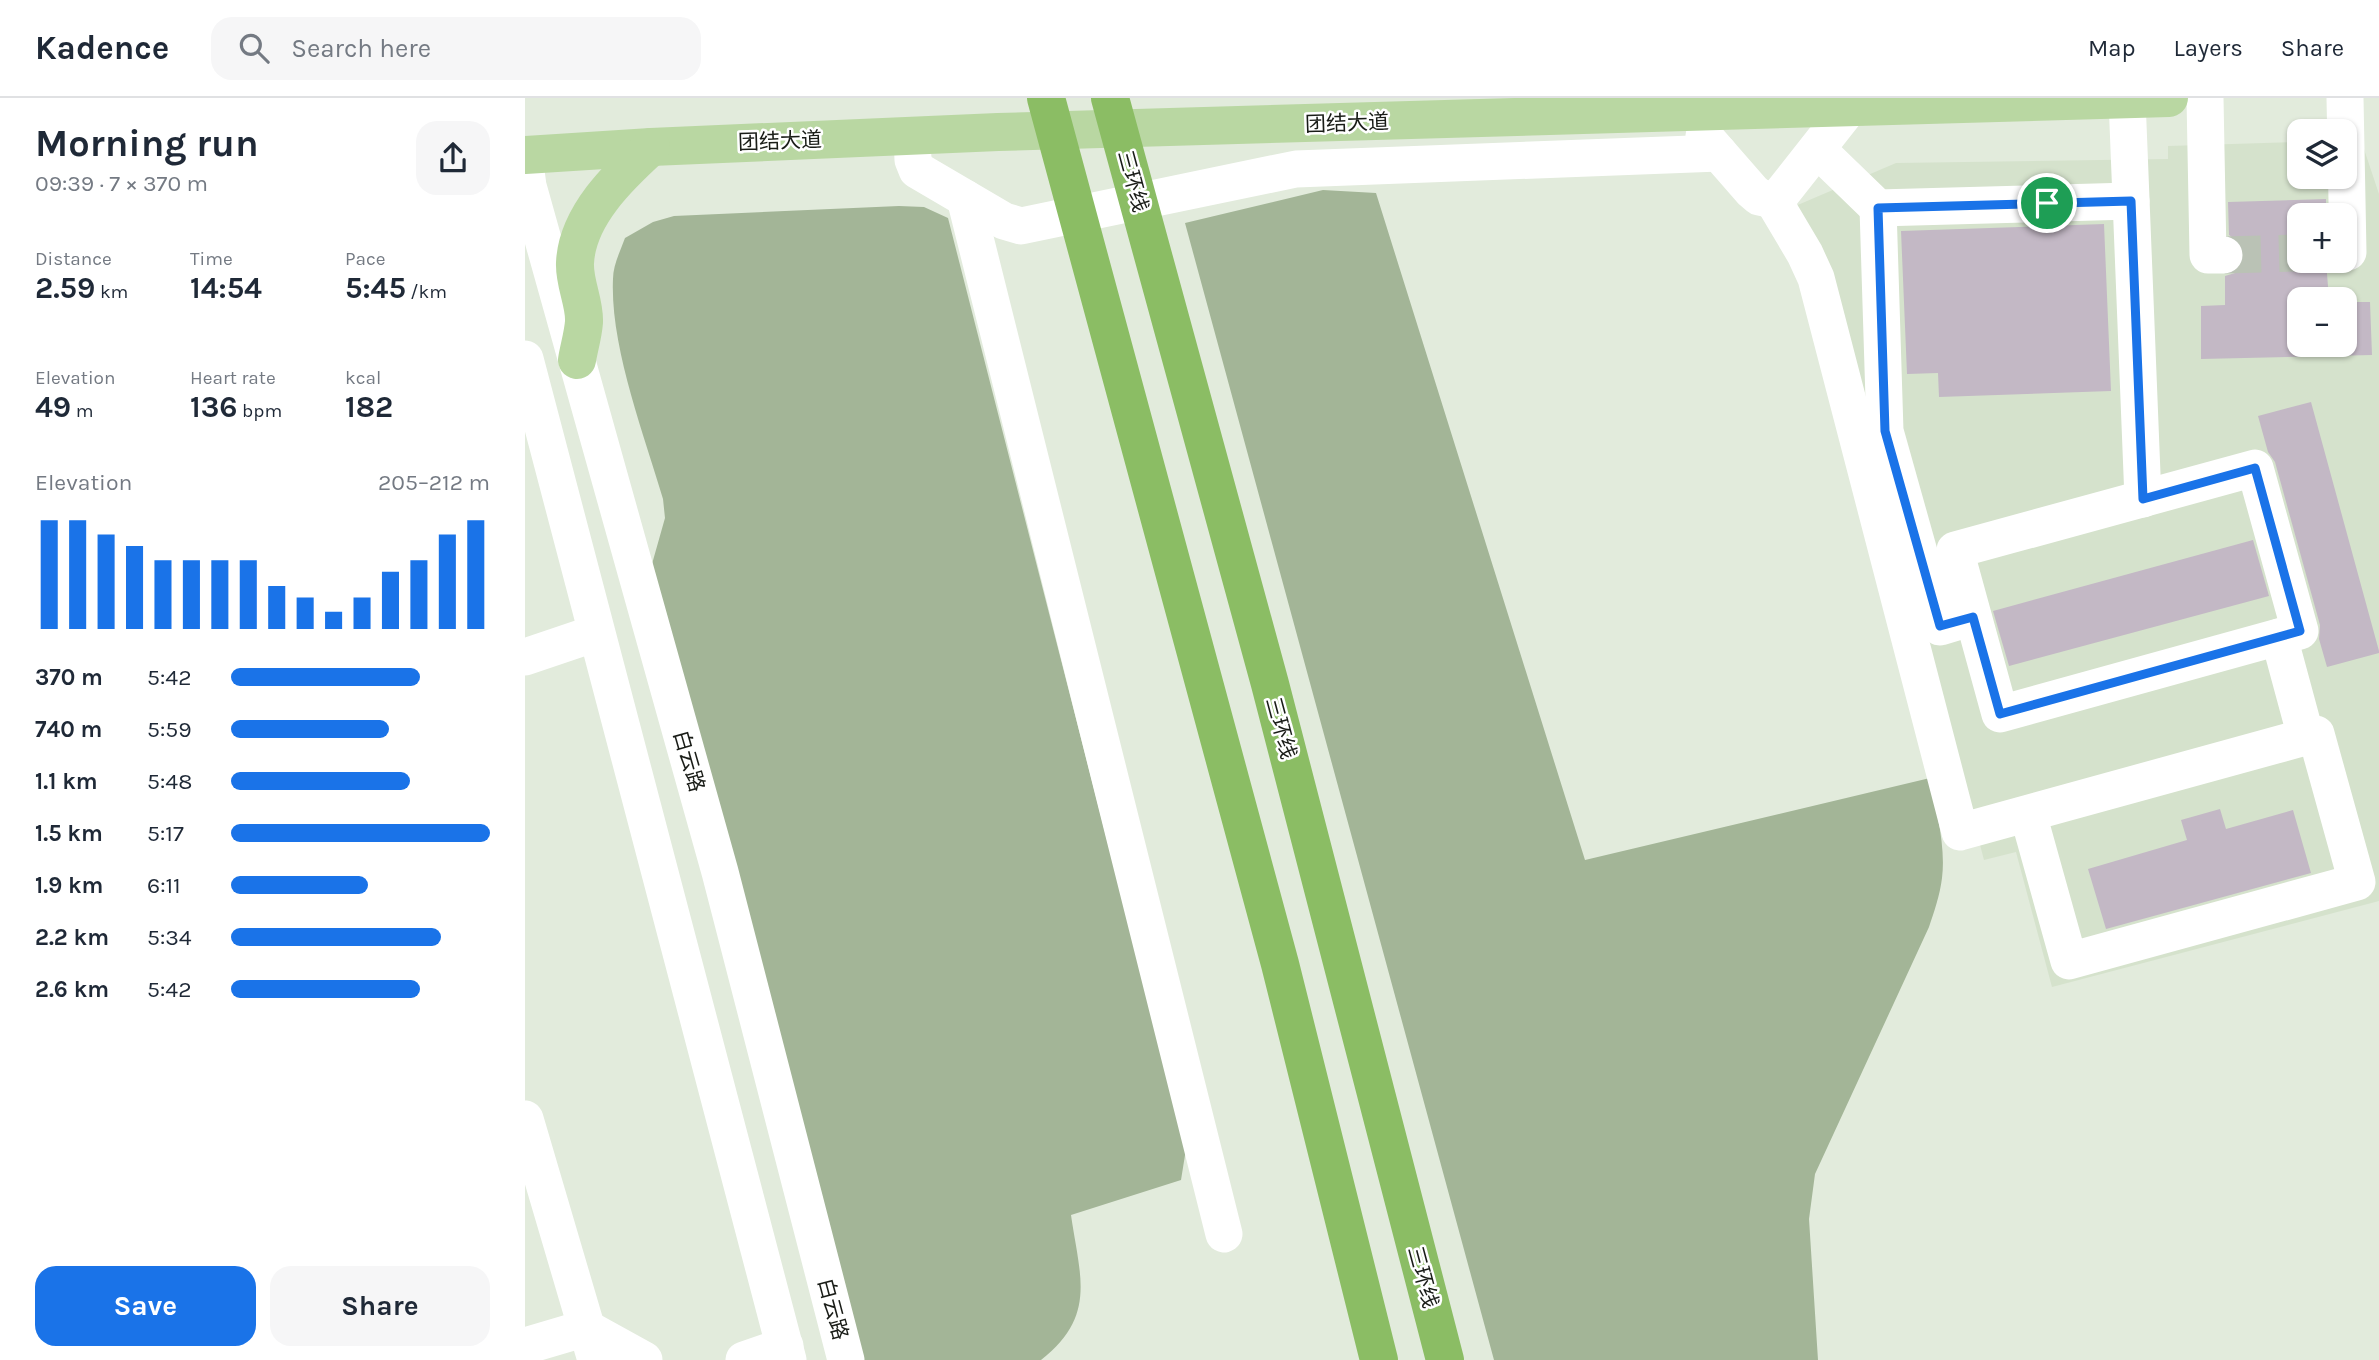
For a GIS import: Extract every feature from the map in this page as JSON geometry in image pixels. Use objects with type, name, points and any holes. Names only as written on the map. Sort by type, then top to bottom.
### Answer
[{"type":"highway","points":[[1046,98],[1280,964],[1379,1360]]},
{"type":"highway","name":"三环线","points":[[1110,98],[1266,671],[1445,1360]]},
{"type":"main road","name":"团结大道","points":[[525,155],[651,146],[912,136],[2169,98]]},
{"type":"main road","points":[[577,360],[584,321],[577,286],[577,246],[606,193],[651,146]]},
{"type":"street","points":[[2205,98],[2209,255],[2224,255]]},
{"type":"street","points":[[2345,98],[2348,203]]},
{"type":"street","points":[[2127,99],[2143,499]]},
{"type":"street","points":[[1773,200],[1782,193],[1849,108]]},
{"type":"street","points":[[1685,114],[1752,191],[1759,197],[1773,200],[1816,278],[1960,832],[2316,734],[2357,882],[2069,961],[2028,814]]},
{"type":"street","points":[[912,136],[913,160],[917,170],[1011,224],[1031,226],[1296,169],[1719,153]]},
{"type":"street","points":[[1817,149],[1878,208],[1885,431],[1940,626],[1973,617]]},
{"type":"street","name":"白云路","points":[[525,164],[720,872],[846,1360]]},
{"type":"street","points":[[965,198],[1224,1234]]},
{"type":"street","points":[[1878,208],[2131,201]]},
{"type":"street","points":[[525,359],[787,1353],[744,1360]]},
{"type":"street","points":[[2255,468],[2300,631],[2000,714],[1955,550],[2143,499],[2255,468]]},
{"type":"street","points":[[525,657],[596,633]]},
{"type":"street","points":[[2279,637],[2306,737]]},
{"type":"street","points":[[525,1119],[591,1344]]},
{"type":"street","points":[[525,1346],[591,1344],[644,1360]]},
{"type":"shaded area","points":[[2361,140],[2379,194],[2379,901],[2052,987],[2016,852],[1984,860],[1863,399],[1793,207],[1896,163],[2168,159],[2168,146],[2287,142],[2287,189],[2357,189],[2357,149]]},
{"type":"shaded area","points":[[1323,190],[1376,193],[1585,860],[1930,778],[1943,853],[1937,903],[1929,927],[1815,1174],[1809,1219],[1818,1360],[1494,1360],[1185,223]]},
{"type":"shaded area","points":[[924,207],[948,218],[1186,1149],[1181,1180],[1071,1215],[1080,1277],[1077,1311],[1071,1328],[1059,1344],[1041,1360],[861,1360],[652,564],[665,518],[663,499],[630,390],[617,333],[613,279],[617,258],[625,238],[653,222],[674,216]]},
{"type":"building","points":[[2326,199],[2326,203],[2287,203],[2287,273],[2327,273],[2328,287],[2287,287],[2287,357],[2201,359],[2201,306],[2225,305],[2225,276],[2235,273],[2245,256],[2242,244],[2229,235],[2228,202]]},
{"type":"building","points":[[2104,224],[2111,391],[1939,397],[1938,373],[1907,374],[1901,231]]},
{"type":"building","points":[[2357,302],[2370,302],[2372,355],[2357,355]]},
{"type":"building","points":[[2311,402],[2379,651],[2327,667],[2319,639],[2320,625],[2275,462],[2268,452],[2258,416]]},
{"type":"building","points":[[2253,540],[2269,596],[2009,666],[1993,611]]},
{"type":"building","points":[[2220,809],[2226,829],[2293,810],[2311,873],[2106,929],[2088,869],[2187,840],[2181,820]]},
{"type":"tunnel","points":[[2224,255],[2287,253]]},
{"type":"route","points":[[2131,201],[2143,499],[2255,468],[2300,631],[2000,714],[1973,617],[1940,626],[1885,431],[1878,208],[2047,203],[2131,201]]}]
